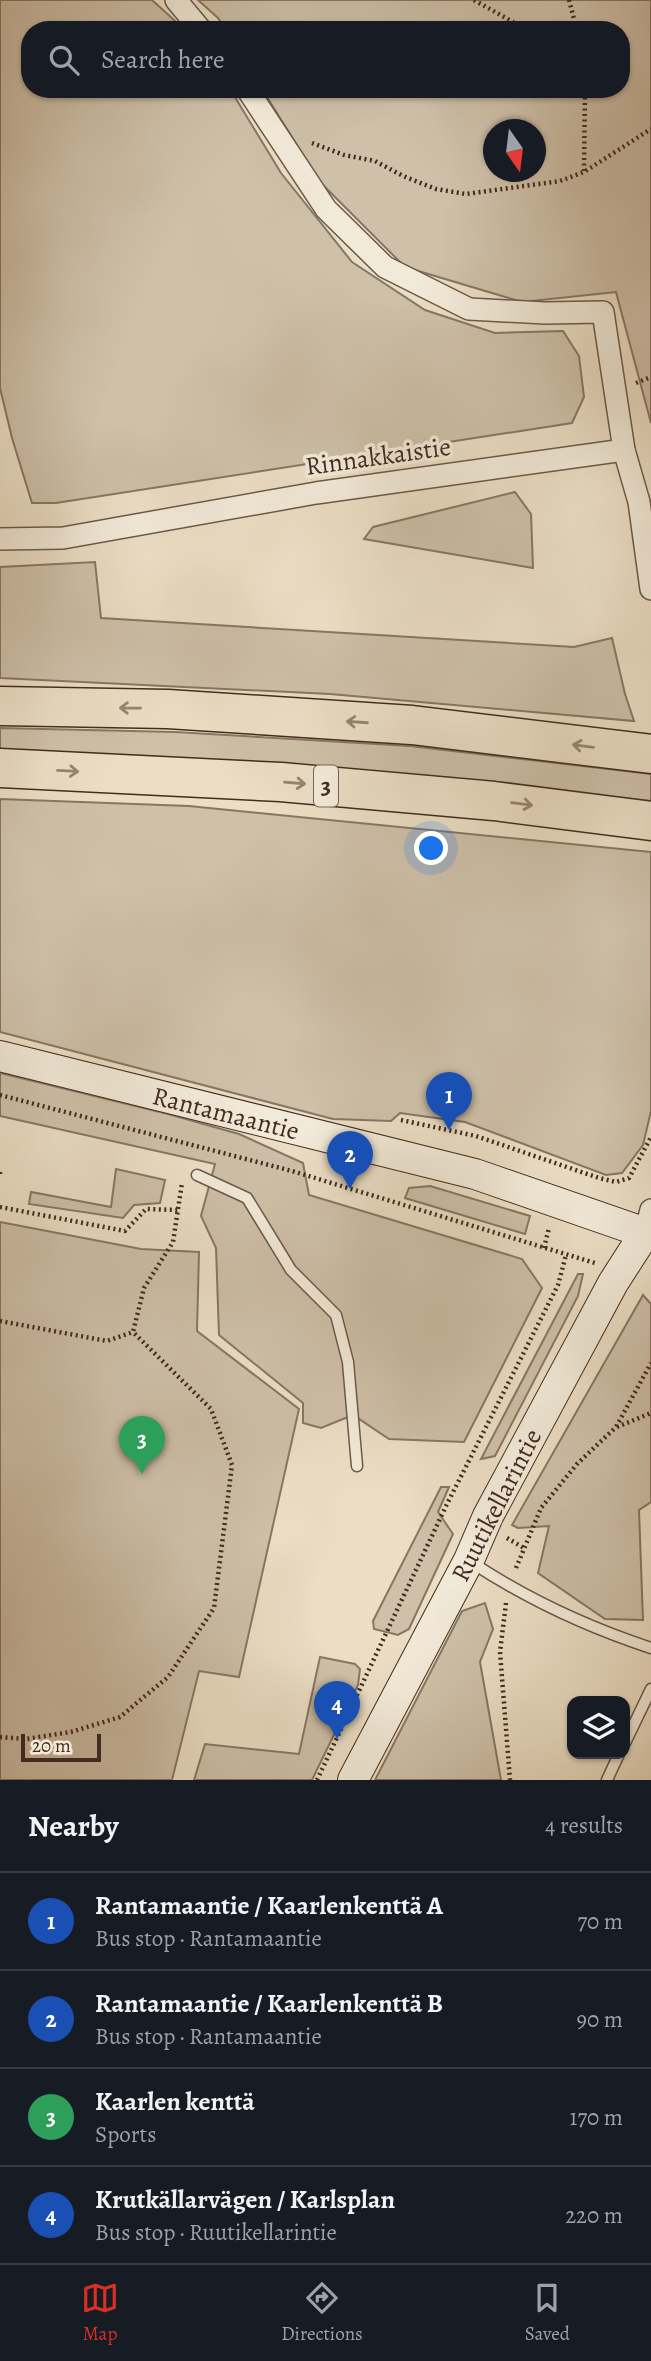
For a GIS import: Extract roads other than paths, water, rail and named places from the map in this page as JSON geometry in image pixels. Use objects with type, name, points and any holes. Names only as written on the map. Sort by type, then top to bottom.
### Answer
[{"type":"highway","points":[[0,706],[168,709],[399,724],[651,754]]},
{"type":"highway","name":"3","points":[[0,768],[281,782],[494,801],[651,821]]},
{"type":"main road","name":"Rantamaantie","points":[[0,1056],[475,1174],[649,1226]]},
{"type":"main road","name":"Ruutikellarintie","points":[[353,1780],[469,1560],[488,1516],[620,1270],[649,1226]]},
{"type":"street","points":[[176,0],[194,21]]},
{"type":"street","points":[[253,98],[326,209],[385,267],[468,309],[545,313],[603,312],[624,450],[639,502],[651,589]]},
{"type":"street","name":"Rinnakkaistie","points":[[0,539],[63,538],[316,493],[624,450]]},
{"type":"lane","points":[[197,1175],[247,1198],[291,1270],[336,1315],[348,1362],[357,1466]]},
{"type":"lane","points":[[469,1560],[509,1587],[604,1633],[651,1648]]},
{"type":"lane","points":[[630,1733],[651,1689]]},
{"type":"lane","points":[[607,1780],[618,1759]]},
{"type":"place","name":"Rantamaantie / Kaarlenkenttä A","points":[[449,1130]]},
{"type":"place","name":"Rantamaantie / Kaarlenkenttä B","points":[[350,1189]]},
{"type":"place","name":"Kaarlen kenttä","points":[[142,1474]]},
{"type":"place","name":"Krutkällarvägen / Karlsplan","points":[[337,1739]]}]
